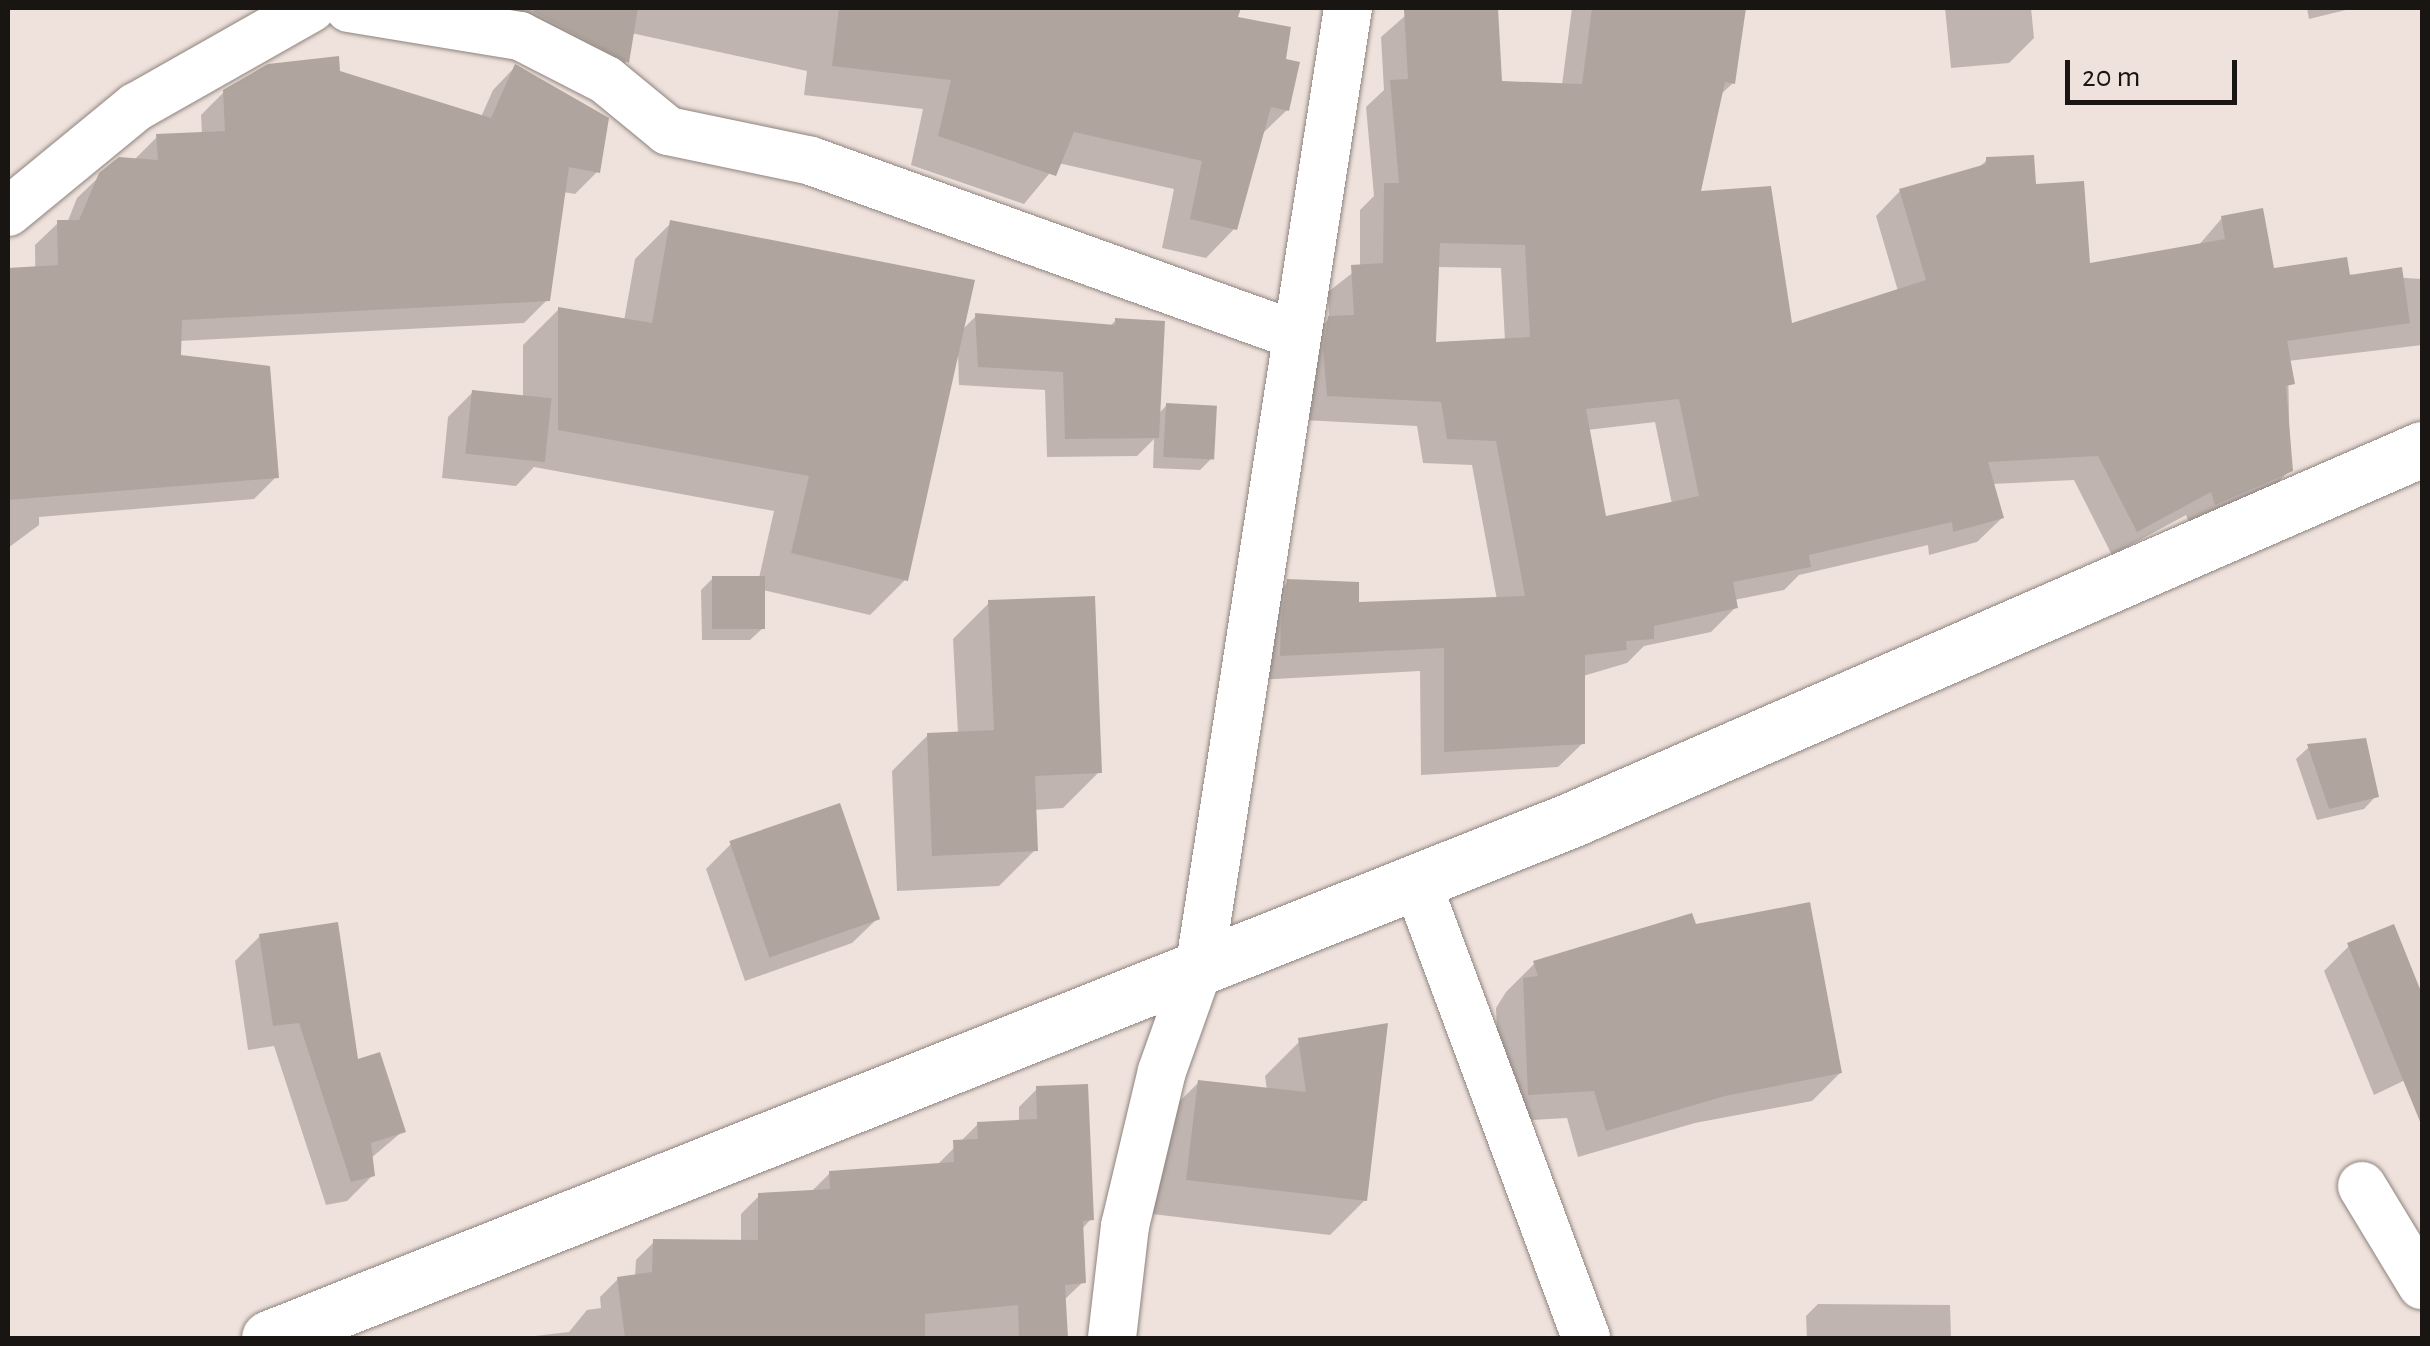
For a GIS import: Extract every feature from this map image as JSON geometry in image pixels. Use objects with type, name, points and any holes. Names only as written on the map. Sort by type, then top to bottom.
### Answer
[{"type":"street","points":[[8,212],[136,107],[311,8]]},
{"type":"street","points":[[349,8],[520,36],[606,80],[668,131],[811,161],[1295,335]]},
{"type":"street","points":[[1112,1338],[1125,1226],[1162,1071],[1200,964],[1348,8]]},
{"type":"street","points":[[268,1338],[1200,964],[1417,883],[2422,449]]},
{"type":"street","points":[[1417,883],[1586,1338]]},
{"type":"street","points":[[2362,1186],[2422,1285]]},
{"type":"building","points":[[536,8],[638,8],[629,63],[534,12]]},
{"type":"building","points":[[839,8],[1241,8],[1238,17],[1291,27],[1286,59],[1300,62],[1289,111],[1271,107],[1237,230],[1190,219],[1202,161],[1074,132],[1056,176],[938,136],[951,80],[832,66]]},
{"type":"building","points":[[1498,8],[1502,81],[1582,84],[1592,8],[1746,8],[1735,84],[1725,82],[1701,191],[1771,186],[1792,323],[1926,280],[1899,189],[1986,164],[1986,157],[2034,155],[2036,184],[2084,181],[2090,263],[2225,239],[2221,216],[2263,208],[2274,268],[2347,257],[2350,275],[2402,267],[2410,323],[2287,341],[2295,384],[2286,386],[2293,471],[2215,505],[2211,492],[2137,532],[2098,456],[1988,462],[2004,518],[1953,532],[1952,522],[1809,555],[1811,567],[1733,582],[1738,608],[1654,626],[1654,639],[1626,641],[1627,650],[1585,655],[1585,744],[1444,752],[1444,648],[1280,656],[1287,579],[1359,582],[1359,602],[1525,596],[1496,441],[1447,439],[1441,402],[1327,396],[1323,349],[1328,316],[1354,315],[1351,265],[1383,263],[1384,183],[1399,183],[1390,80],[1408,79],[1404,10]],"holes":[[[1440,243],[1525,245],[1530,337],[1436,342]],[[1679,399],[1699,496],[1606,516],[1586,409]]]},
{"type":"building","points":[[339,56],[340,71],[491,118],[515,64],[609,118],[600,173],[569,167],[550,301],[182,320],[181,355],[270,366],[279,478],[8,500],[8,268],[58,265],[57,220],[79,220],[99,173],[119,157],[158,160],[156,134],[225,131],[223,90],[268,64]]},
{"type":"building","points":[[670,220],[975,280],[908,581],[791,553],[809,476],[558,430],[558,307],[652,323]]},
{"type":"building","points":[[975,313],[1115,325],[1115,318],[1165,321],[1159,438],[1065,439],[1063,372],[978,367]]},
{"type":"building","points":[[472,390],[552,398],[545,462],[465,454]]},
{"type":"building","points":[[1166,403],[1217,406],[1214,460],[1163,457]]},
{"type":"building","points":[[712,576],[765,576],[765,629],[712,629]]},
{"type":"building","points":[[1095,596],[1102,773],[1035,776],[1038,851],[932,856],[927,733],[994,730],[988,600]]},
{"type":"building","points":[[2366,738],[2379,797],[2329,809],[2307,744]]},
{"type":"building","points":[[840,803],[880,919],[769,957],[729,841]]},
{"type":"building","points":[[1810,902],[1842,1073],[1725,1096],[1606,1131],[1594,1091],[1528,1095],[1523,978],[1538,976],[1533,961],[1692,913],[1696,924]]},
{"type":"building","points":[[338,922],[358,1059],[380,1052],[406,1132],[371,1143],[375,1176],[351,1182],[299,1023],[273,1026],[259,934]]},
{"type":"building","points":[[2394,924],[2422,994],[2421,1124],[2347,943]]},
{"type":"building","points":[[1388,1023],[1367,1201],[1186,1180],[1198,1080],[1306,1092],[1298,1038]]},
{"type":"building","points":[[1088,1084],[1094,1220],[1083,1221],[1086,1283],[1065,1285],[1068,1338],[1019,1338],[1018,1305],[925,1314],[925,1338],[625,1338],[617,1277],[652,1272],[653,1239],[758,1240],[758,1193],[830,1189],[829,1171],[954,1162],[953,1140],[978,1139],[977,1122],[1037,1119],[1036,1086]]}]
